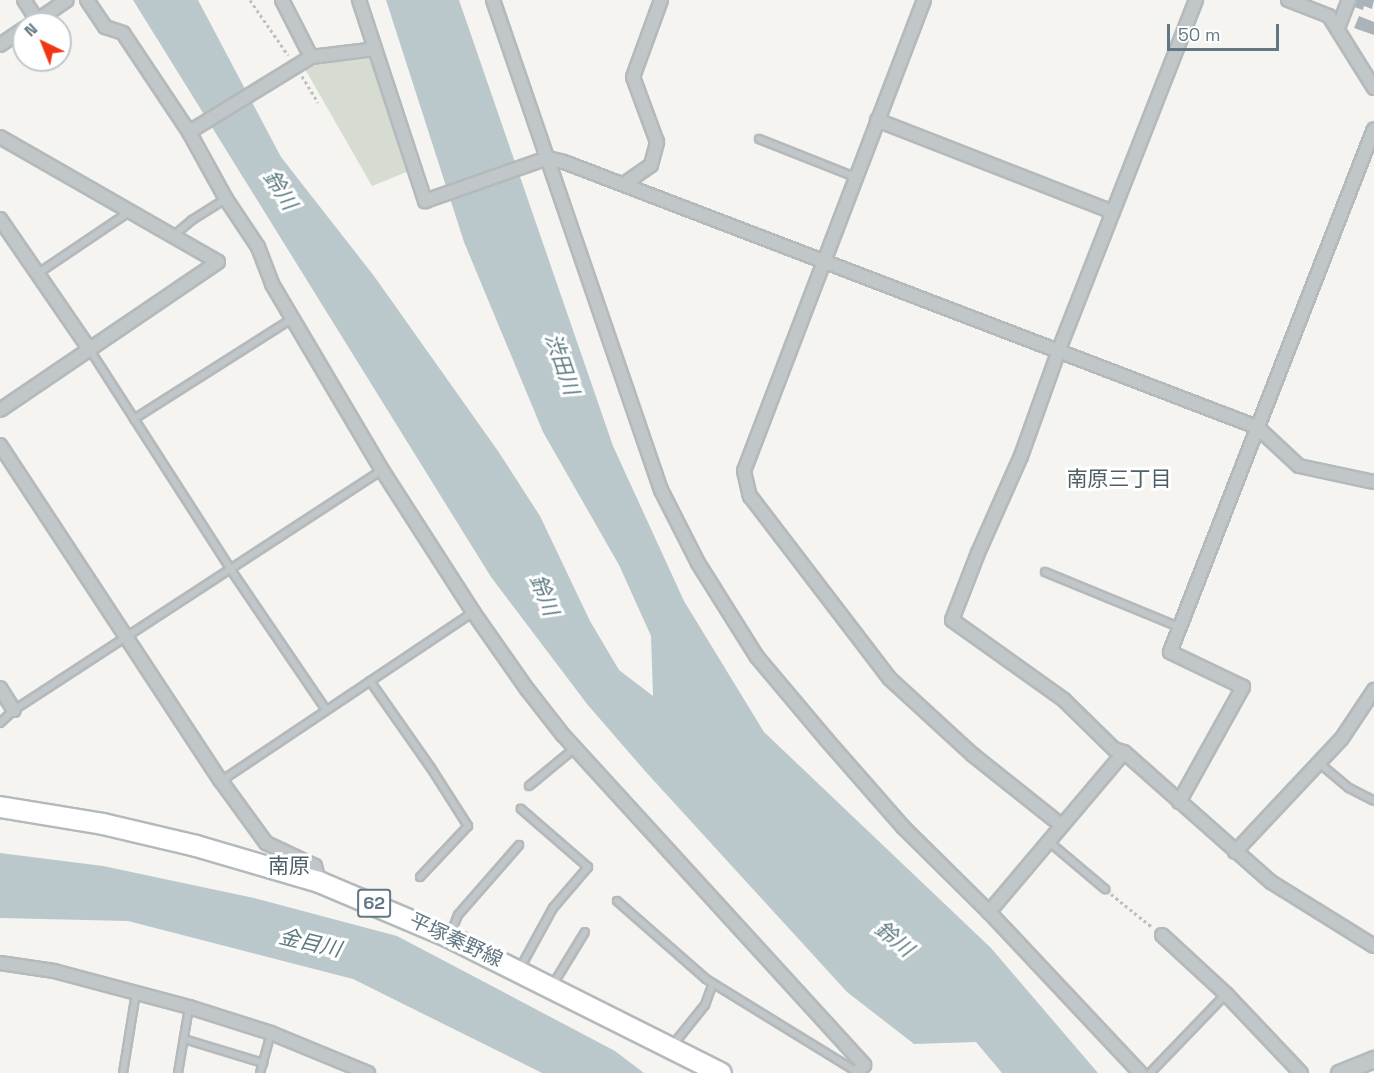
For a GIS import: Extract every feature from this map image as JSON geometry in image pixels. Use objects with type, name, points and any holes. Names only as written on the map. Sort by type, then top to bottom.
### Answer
[{"type":"main road","name":"平塚秦野線","points":[[0,807],[103,824],[196,846],[319,882],[449,937],[672,1046],[721,1073]]},
{"type":"street","points":[[50,12],[67,0]]},
{"type":"street","points":[[87,0],[105,27],[123,33],[189,132],[226,199],[258,247],[272,284],[382,470],[473,612],[527,689],[575,748],[864,1065],[858,1073]]},
{"type":"street","points":[[282,0],[311,57]]},
{"type":"street","points":[[359,0],[425,201],[548,159],[564,162],[1257,427],[1299,466],[1374,482]]},
{"type":"street","points":[[493,0],[661,490],[698,563],[765,666],[903,827],[989,912],[1140,1073]]},
{"type":"street","points":[[624,184],[651,165],[657,142],[633,77],[661,0]]},
{"type":"street","points":[[924,0],[744,471],[750,496],[890,678],[973,755],[1061,825]]},
{"type":"street","points":[[1196,0],[1059,350],[1021,456],[978,553],[952,620],[1064,700],[1114,749],[1124,752],[1235,852],[1289,895],[1374,946]]},
{"type":"street","points":[[1288,0],[1329,16],[1374,88]]},
{"type":"street","points":[[1338,28],[1349,0]]},
{"type":"street","points":[[189,132],[311,57],[375,49]]},
{"type":"street","points":[[877,120],[1113,212]]},
{"type":"street","points":[[1179,802],[1243,687],[1170,652],[1374,129]]},
{"type":"street","points":[[0,137],[218,262],[0,410]]},
{"type":"street","points":[[0,219],[90,350]]},
{"type":"street","points":[[0,445],[221,781],[266,843],[315,866],[319,882]]},
{"type":"street","points":[[0,688],[14,710]]},
{"type":"street","points":[[1235,852],[1319,763],[1361,711],[1374,690]]},
{"type":"street","points":[[1361,711],[1374,717]]},
{"type":"street","points":[[989,912],[1124,752]]},
{"type":"street","points":[[1162,935],[1226,994],[1301,1073]]},
{"type":"street","points":[[0,963],[54,971],[189,1007],[271,1034],[368,1073]]},
{"type":"street","points":[[1339,1073],[1374,1059]]},
{"type":"lane","points":[[759,139],[855,177]]},
{"type":"lane","points":[[173,237],[192,220],[226,199]]},
{"type":"lane","points":[[37,274],[129,212]]},
{"type":"lane","points":[[134,419],[293,318]]},
{"type":"lane","points":[[90,350],[231,570],[326,710]]},
{"type":"lane","points":[[0,723],[14,710],[382,470]]},
{"type":"lane","points":[[1045,572],[1179,627]]},
{"type":"lane","points":[[221,781],[473,612]]},
{"type":"lane","points":[[370,681],[431,768],[468,826],[420,877]]},
{"type":"lane","points":[[529,786],[575,748]]},
{"type":"lane","points":[[1319,763],[1350,788],[1374,801]]},
{"type":"lane","points":[[518,970],[553,908],[588,867],[521,809]]},
{"type":"lane","points":[[1048,840],[1105,889]]},
{"type":"lane","points":[[449,937],[458,915],[519,845]]},
{"type":"lane","points":[[617,901],[713,983],[858,1073]]},
{"type":"lane","points":[[551,987],[585,932]]},
{"type":"lane","points":[[672,1046],[705,1005],[713,983]]},
{"type":"lane","points":[[123,1073],[136,992]]},
{"type":"lane","points":[[1150,1073],[1226,994]]},
{"type":"lane","points":[[178,1073],[189,1007]]},
{"type":"lane","points":[[260,1073],[271,1034]]},
{"type":"lane","points":[[184,1039],[263,1063]]},
{"type":"path","points":[[250,0],[290,69],[318,103]]},
{"type":"path","points":[[1105,889],[1162,935]]},
{"type":"shaded area","points":[[371,58],[409,171],[372,186],[305,69],[325,60]]},
{"type":"water","points":[[133,0],[198,0],[281,157],[374,276],[498,451],[540,516],[590,621],[619,670],[653,696],[651,636],[619,565],[543,432],[464,242],[386,0],[459,0],[613,446],[684,601],[764,732],[991,948],[1098,1073],[1002,1073],[976,1042],[914,1044],[847,992],[645,771],[587,704],[491,577]]},
{"type":"water","name":"金目川","points":[[0,853],[103,866],[254,898],[397,936],[615,1051],[644,1073],[542,1073],[353,979],[128,921],[0,918]]},
{"type":"building","points":[[1356,0],[1374,0],[1372,9],[1364,6],[1363,10],[1354,7]]},
{"type":"building","points":[[1359,16],[1374,22],[1374,35],[1354,28]]},
{"type":"district","name":"南原三丁目","points":[[1119,479]]},
{"type":"district","name":"南原","points":[[289,866]]},
{"type":"water label","name":"鈴川","points":[[280,190]]},
{"type":"water label","name":"渋田川","points":[[562,364]]},
{"type":"water label","name":"鈴川","points":[[544,595]]},
{"type":"water label","name":"鈴川","points":[[894,939]]}]
